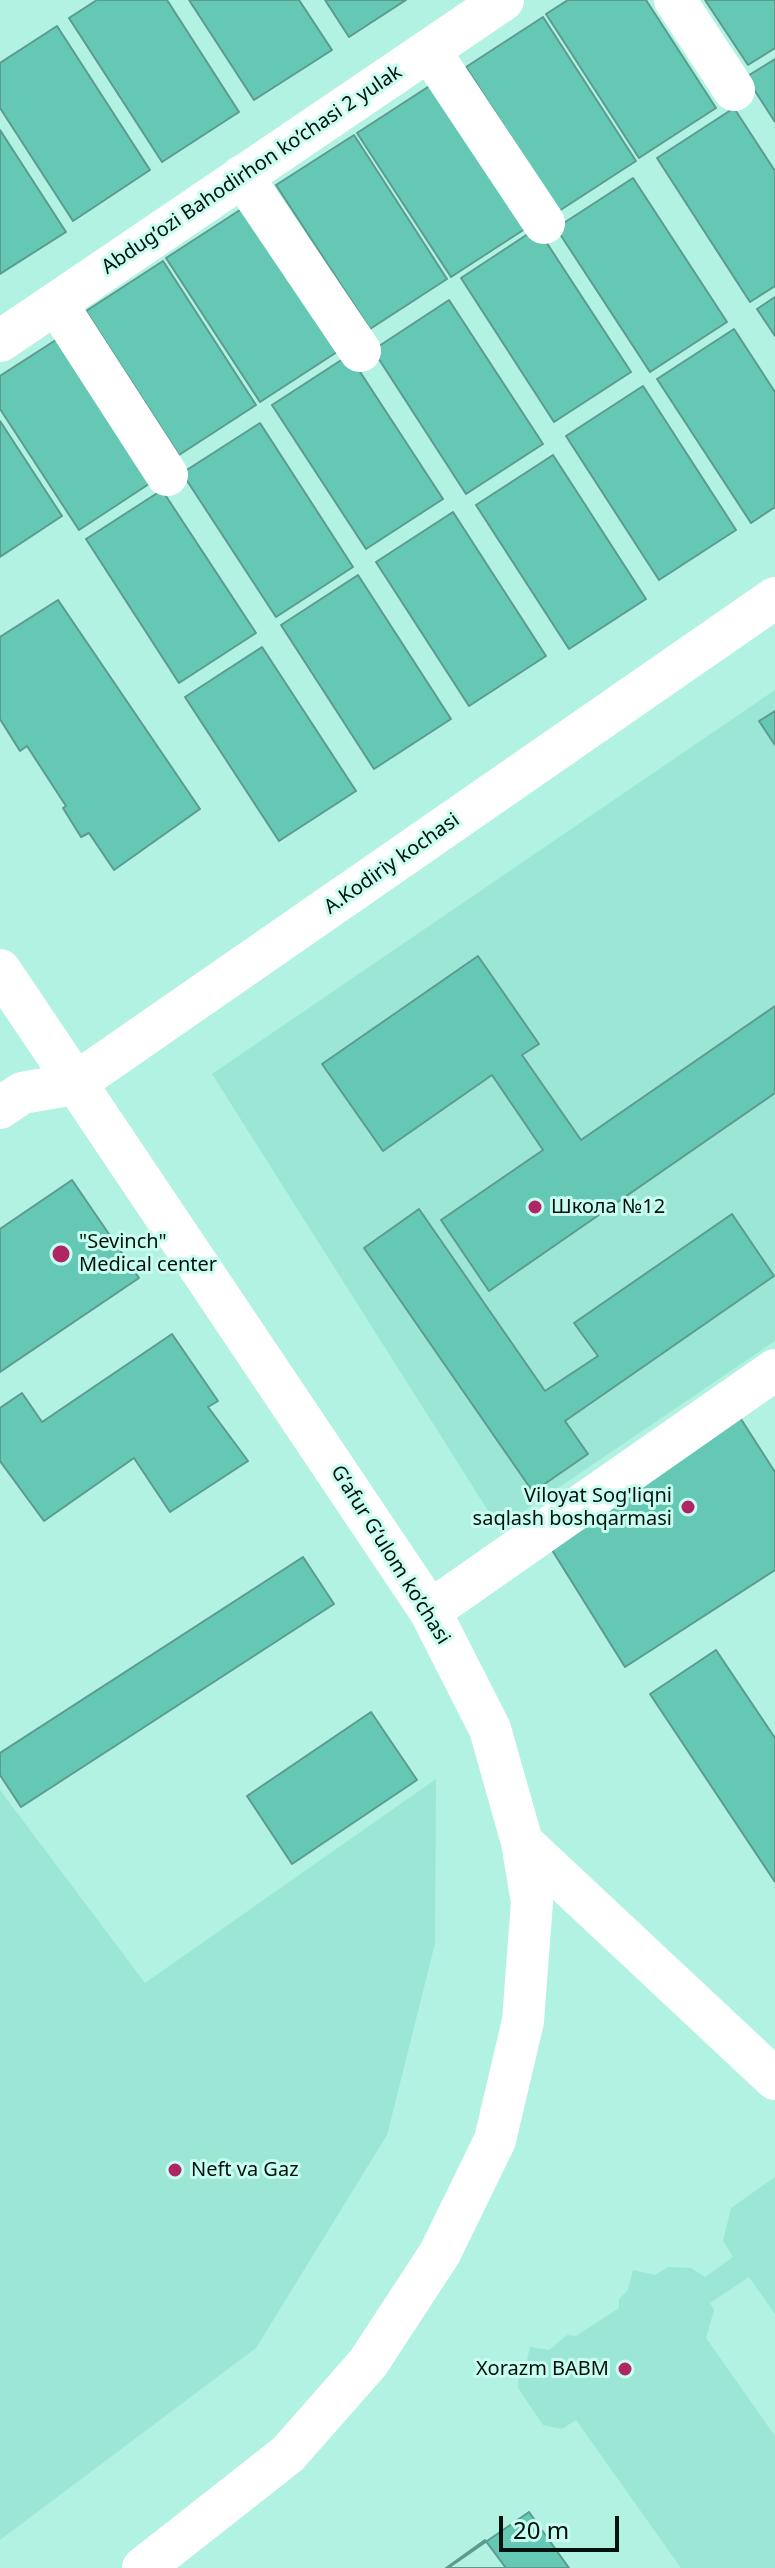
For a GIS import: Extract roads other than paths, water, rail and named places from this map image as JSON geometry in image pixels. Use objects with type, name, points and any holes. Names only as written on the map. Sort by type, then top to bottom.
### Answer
[{"type":"street","name":"Abdug’ozi Bahodirhon ko’chasi 2 yulak","points":[[0,341],[503,0]]},
{"type":"street","points":[[675,0],[734,90]]},
{"type":"street","points":[[429,50],[544,223]]},
{"type":"street","points":[[242,176],[360,351]]},
{"type":"street","points":[[56,303],[167,475]]},
{"type":"street","name":"A.Kodiriy kochasi","points":[[0,1108],[22,1093],[74,1084],[775,598]]},
{"type":"street","name":"Gʻafur Gʻulom ko’chasi","points":[[0,970],[430,1611],[490,1729],[522,1842],[532,1902],[523,2021],[495,2140],[440,2253],[368,2363],[288,2454],[143,2568]]},
{"type":"street","points":[[430,1611],[775,1370]]},
{"type":"street","points":[[522,1842],[775,2079]]},
{"type":"place","name":"Школа №12","points":[[535,1207]]},
{"type":"place","name":"\"Sevinch\" Medical center","points":[[61,1254]]},
{"type":"place","name":"Viloyat Sog'liqni saqlash boshqarmasi","points":[[688,1507]]},
{"type":"place","name":"Neft va Gaz","points":[[175,2170]]},
{"type":"place","name":"Xorazm BABM","points":[[625,2369]]}]
